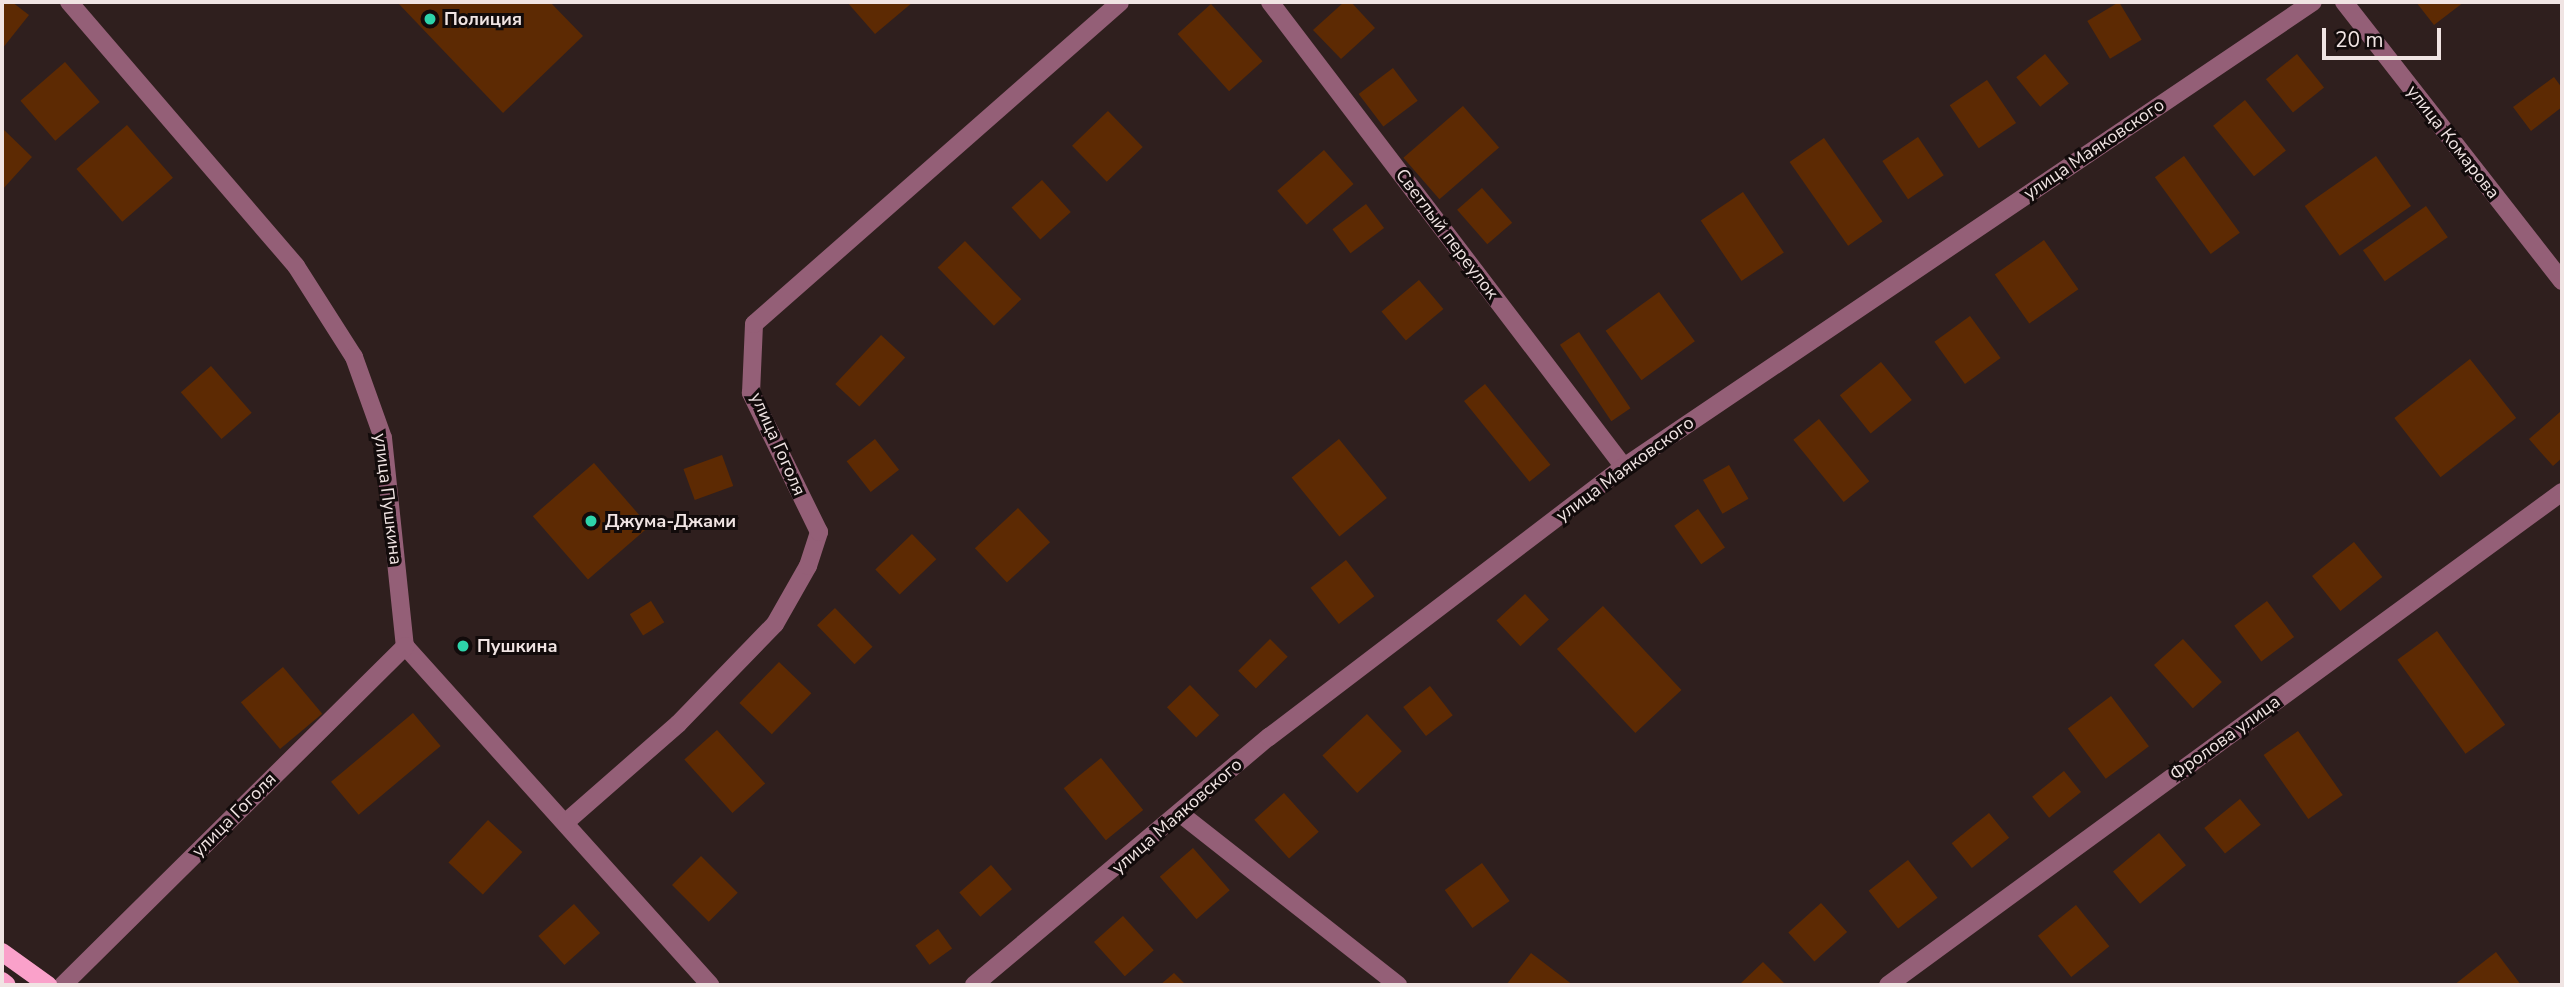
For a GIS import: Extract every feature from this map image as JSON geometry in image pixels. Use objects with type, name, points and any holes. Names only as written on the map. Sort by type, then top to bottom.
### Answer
[{"type":"main road","points":[[2,952],[48,985]]},
{"type":"main road","points":[[2,981],[8,985]]},
{"type":"street","name":"улица Пушкина","points":[[69,2],[296,266],[354,357],[383,438],[405,646]]},
{"type":"street","name":"улица Гоголя","points":[[566,822],[678,724],[775,624],[808,566],[819,531],[751,393],[754,324],[1120,2]]},
{"type":"street","name":"Светлый переулок","points":[[1270,2],[1625,467]]},
{"type":"street","name":"улица Маяковского","points":[[974,985],[1182,815],[1269,737],[1625,467],[2313,2]]},
{"type":"street","name":"улица Комарова","points":[[2344,2],[2562,281]]},
{"type":"street","name":"Фролова улица","points":[[1888,985],[2562,492]]},
{"type":"street","points":[[405,646],[710,985]]},
{"type":"street","name":"улица Гоголя","points":[[63,985],[405,646]]},
{"type":"street","points":[[1182,815],[1398,985]]},
{"type":"building","points":[[2,2],[12,2],[29,15],[2,49]]},
{"type":"building","points":[[397,2],[550,2],[583,36],[503,113]]},
{"type":"building","points":[[847,2],[913,2],[875,34]]},
{"type":"building","points":[[1344,2],[1351,2],[1375,28],[1341,59],[1313,30]]},
{"type":"building","points":[[2119,2],[2142,40],[2110,59],[2087,21]]},
{"type":"building","points":[[2416,2],[2464,2],[2434,25]]},
{"type":"building","points":[[1211,4],[1263,61],[1229,91],[1178,34]]},
{"type":"building","points":[[2045,54],[2069,84],[2040,107],[2016,77]]},
{"type":"building","points":[[2297,54],[2324,87],[2293,113],[2266,79]]},
{"type":"building","points":[[65,62],[100,102],[55,141],[20,101]]},
{"type":"building","points":[[1393,68],[1418,101],[1383,127],[1359,94]]},
{"type":"building","points":[[2554,77],[2562,88],[2562,107],[2531,131],[2513,107]]},
{"type":"building","points":[[1987,80],[2016,123],[1979,148],[1950,105]]},
{"type":"building","points":[[2245,100],[2286,151],[2254,176],[2213,126]]},
{"type":"building","points":[[1463,106],[1499,148],[1439,199],[1403,158]]},
{"type":"building","points":[[1108,111],[1143,147],[1107,182],[1072,146]]},
{"type":"building","points":[[127,125],[173,178],[122,222],[76,169]]},
{"type":"building","points":[[2,128],[32,157],[2,190]]},
{"type":"building","points":[[1918,137],[1944,175],[1908,199],[1882,161]]},
{"type":"building","points":[[1824,138],[1883,222],[1848,246],[1790,162]]},
{"type":"building","points":[[1324,150],[1354,184],[1307,225],[1277,191]]},
{"type":"building","points":[[2184,156],[2240,233],[2211,254],[2155,177]]},
{"type":"building","points":[[2376,156],[2411,206],[2340,256],[2305,206]]},
{"type":"building","points":[[1042,180],[1071,212],[1040,239],[1012,207]]},
{"type":"building","points":[[1482,188],[1512,223],[1487,244],[1457,210]]},
{"type":"building","points":[[1743,192],[1784,253],[1742,281],[1701,221]]},
{"type":"building","points":[[1366,204],[1384,228],[1351,253],[1332,229]]},
{"type":"building","points":[[2426,206],[2448,237],[2385,281],[2363,250]]},
{"type":"building","points":[[2044,240],[2078,289],[2029,324],[1995,274]]},
{"type":"building","points":[[965,241],[1021,299],[994,326],[938,267]]},
{"type":"building","points":[[1419,280],[1443,309],[1406,341],[1381,311]]},
{"type":"building","points":[[1659,292],[1695,341],[1641,380],[1606,331]]},
{"type":"building","points":[[1970,316],[2001,358],[1965,384],[1934,342]]},
{"type":"building","points":[[1579,332],[1630,408],[1611,421],[1560,345]]},
{"type":"building","points":[[881,335],[905,358],[859,407],[835,384]]},
{"type":"building","points":[[2470,359],[2516,418],[2441,477],[2394,418]]},
{"type":"building","points":[[1881,362],[1912,400],[1871,433],[1840,395]]},
{"type":"building","points":[[211,366],[252,413],[221,439],[181,392]]},
{"type":"building","points":[[1485,384],[1550,465],[1529,482],[1464,401]]},
{"type":"building","points":[[2560,412],[2562,458],[2553,466],[2529,439]]},
{"type":"building","points":[[1819,419],[1869,481],[1844,502],[1793,440]]},
{"type":"building","points":[[875,439],[899,470],[871,492],[847,461]]},
{"type":"building","points":[[1339,439],[1387,498],[1339,536],[1292,477]]},
{"type":"building","points":[[722,455],[733,486],[695,500],[683,469]]},
{"type":"building","name":"Джума-Джами","points":[[594,463],[649,526],[588,580],[533,516]]},
{"type":"building","points":[[1729,465],[1748,499],[1723,514],[1703,480]]},
{"type":"building","points":[[1018,508],[1050,542],[1007,583],[975,548]]},
{"type":"building","points":[[1698,509],[1725,548],[1701,564],[1674,526]]},
{"type":"building","points":[[912,534],[936,559],[900,595],[875,569]]},
{"type":"building","points":[[2354,542],[2382,577],[2340,611],[2312,576]]},
{"type":"building","points":[[1346,560],[1374,596],[1339,624],[1311,588]]},
{"type":"building","points":[[1525,594],[1549,620],[1520,646],[1496,621]]},
{"type":"building","points":[[651,601],[664,622],[643,635],[630,614]]},
{"type":"building","points":[[2267,601],[2294,637],[2261,662],[2234,626]]},
{"type":"building","points":[[1603,606],[1681,690],[1635,733],[1557,649]]},
{"type":"building","points":[[835,608],[873,647],[855,664],[817,625]]},
{"type":"building","points":[[2437,631],[2505,725],[2466,754],[2397,660]]},
{"type":"building","points":[[1270,639],[1288,657],[1256,688],[1238,671]]},
{"type":"building","points":[[2183,639],[2222,682],[2193,708],[2154,665]]},
{"type":"building","points":[[779,662],[811,693],[772,734],[739,703]]},
{"type":"building","points":[[283,667],[322,714],[280,749],[241,702]]},
{"type":"building","points":[[1190,685],[1219,715],[1196,737],[1167,707]]},
{"type":"building","points":[[1430,686],[1453,715],[1426,736],[1403,707]]},
{"type":"building","points":[[2111,696],[2149,746],[2106,779],[2068,728]]},
{"type":"building","points":[[413,713],[441,746],[359,815],[331,782]]},
{"type":"building","points":[[1367,714],[1402,751],[1357,793],[1322,756]]},
{"type":"building","points":[[717,730],[765,784],[732,813],[684,759]]},
{"type":"building","points":[[2298,731],[2343,795],[2308,819],[2264,755]]},
{"type":"building","points":[[1101,758],[1143,810],[1106,840],[1064,788]]},
{"type":"building","points":[[2064,771],[2081,792],[2049,818],[2032,797]]},
{"type":"building","points":[[1284,793],[1319,832],[1289,858],[1254,820]]},
{"type":"building","points":[[2240,799],[2261,825],[2225,854],[2204,828]]},
{"type":"building","points":[[1989,813],[2009,838],[1972,868],[1952,843]]},
{"type":"building","points":[[488,820],[522,852],[483,894],[448,862]]},
{"type":"building","points":[[2159,833],[2186,865],[2140,904],[2113,872]]},
{"type":"building","points":[[1193,848],[1230,890],[1197,919],[1160,877]]},
{"type":"building","points":[[701,856],[738,893],[709,922],[672,885]]},
{"type":"building","points":[[1908,860],[1938,898],[1898,929],[1869,891]]},
{"type":"building","points":[[1482,863],[1510,901],[1472,928],[1445,890]]},
{"type":"building","points":[[991,865],[1012,889],[980,917],[959,893]]},
{"type":"building","points":[[1821,903],[1847,932],[1814,961],[1788,932]]},
{"type":"building","points":[[574,904],[600,933],[564,965],[538,936]]},
{"type":"building","points":[[2076,905],[2109,946],[2071,977],[2038,936]]},
{"type":"building","points":[[1123,916],[1154,950],[1125,976],[1094,942]]},
{"type":"building","points":[[938,929],[952,948],[929,965],[915,945]]},
{"type":"building","points":[[2496,952],[2521,985],[2454,985]]},
{"type":"building","points":[[1531,953],[1573,985],[1506,985]]},
{"type":"building","points":[[1763,962],[1786,985],[1739,985]]},
{"type":"building","points":[[1174,973],[1186,985],[1160,985]]},
{"type":"place","name":"Полиция","points":[[430,19]]},
{"type":"place","name":"Джума-Джами","points":[[591,521]]},
{"type":"place","name":"Пушкина","points":[[463,646]]}]
